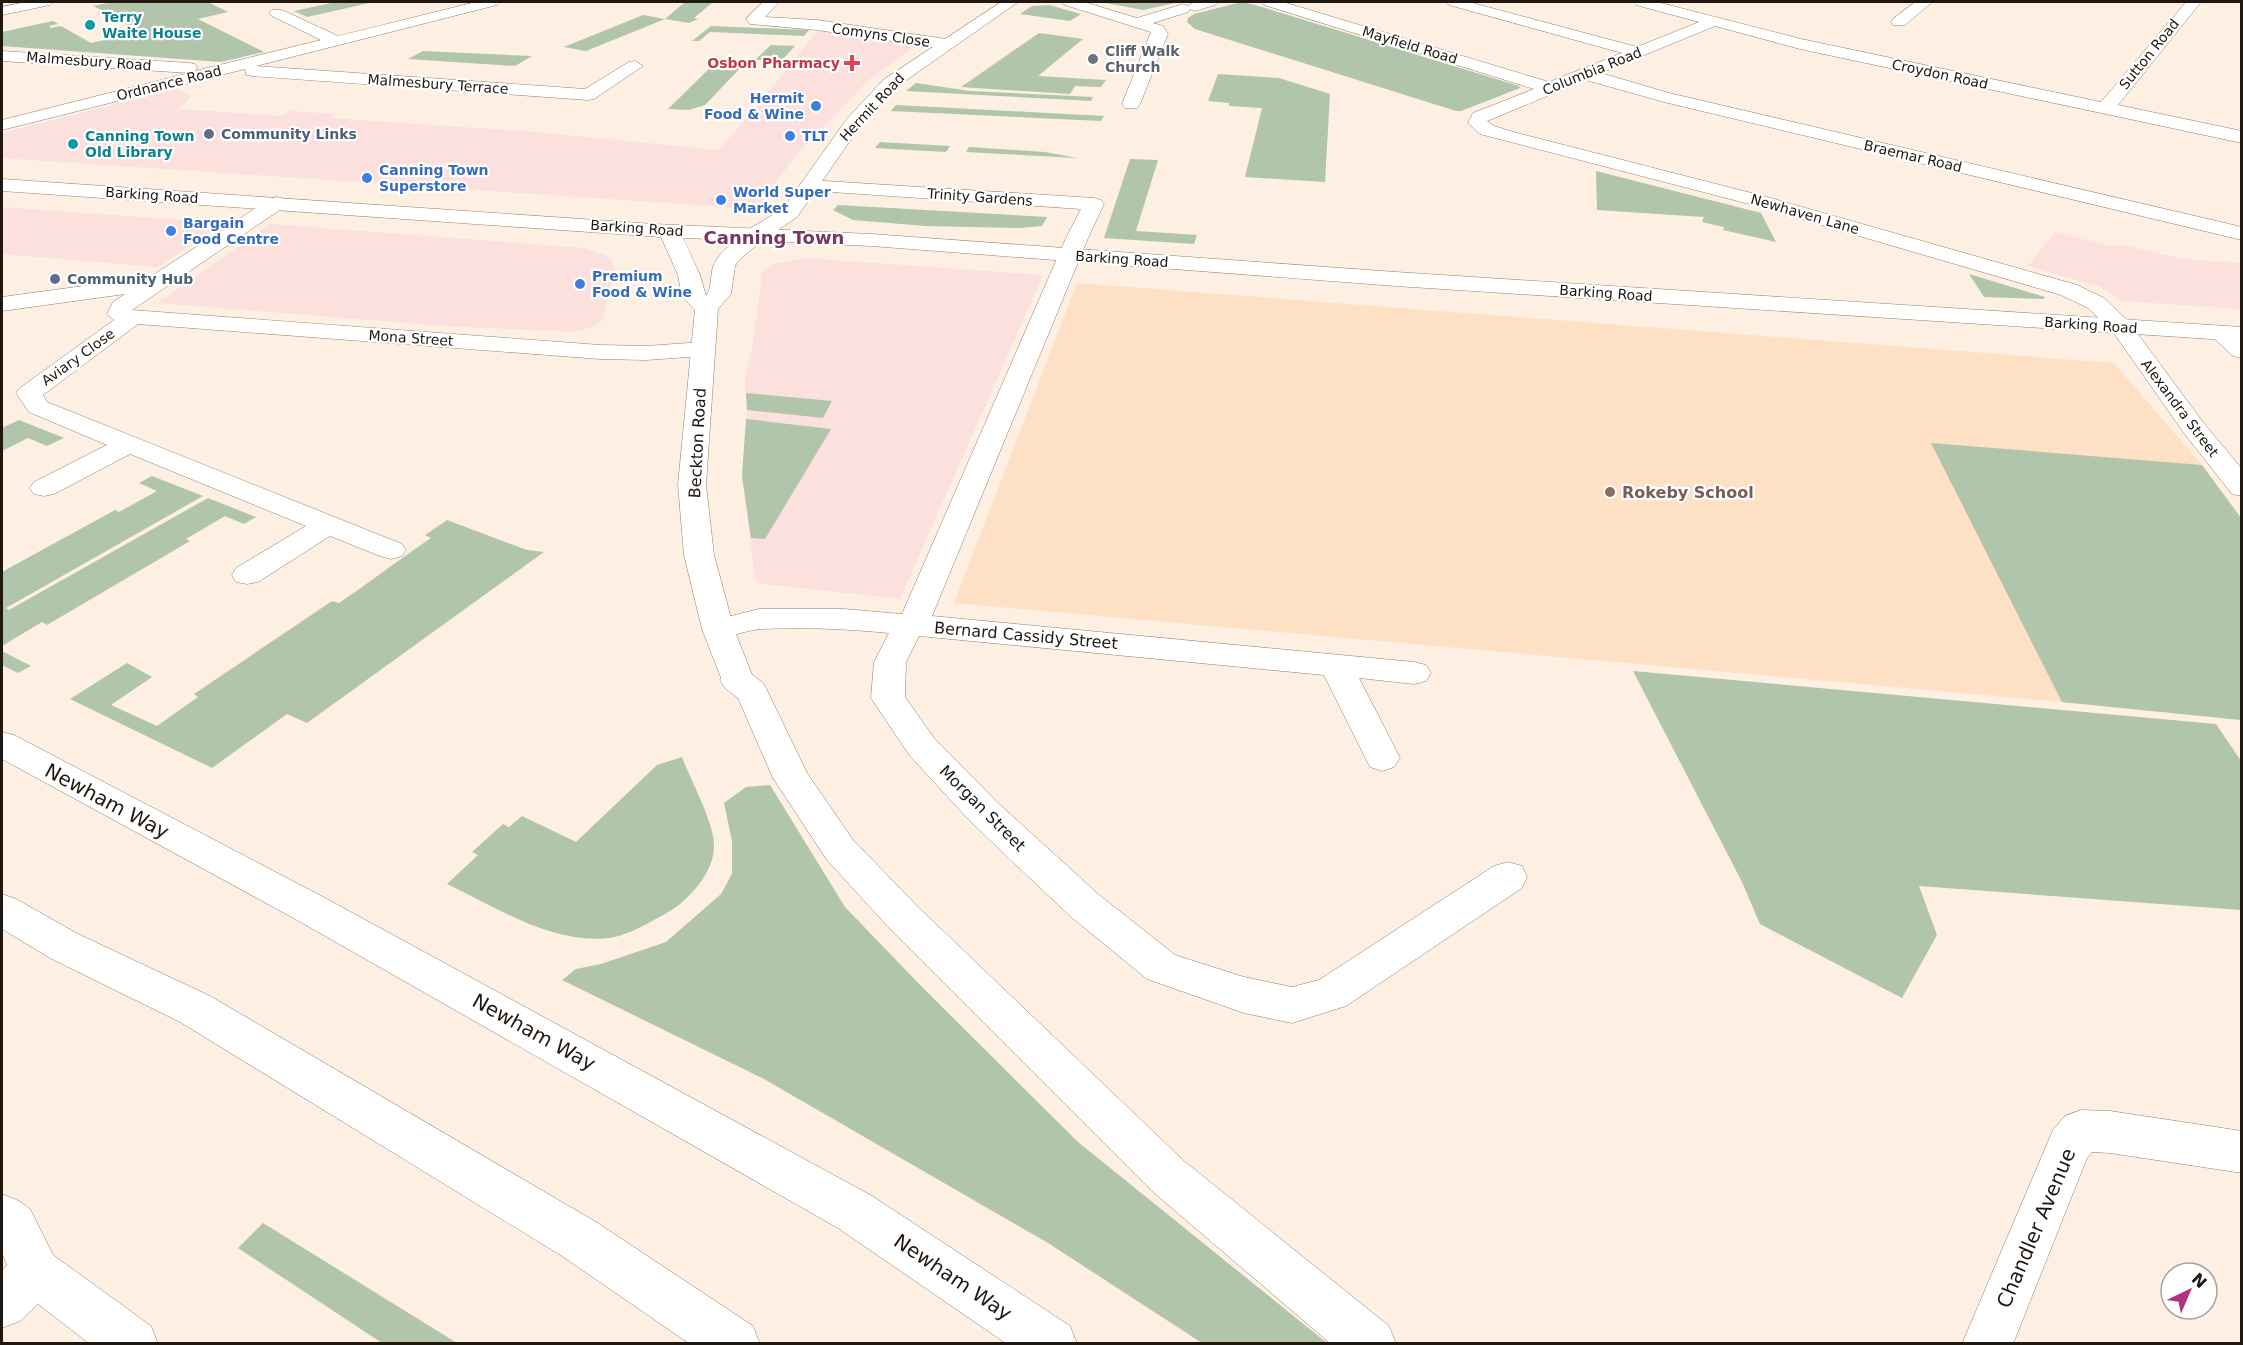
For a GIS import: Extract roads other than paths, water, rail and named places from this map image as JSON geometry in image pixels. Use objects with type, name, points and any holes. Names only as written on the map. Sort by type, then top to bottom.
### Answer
[{"type":"main road","points":[[2,11],[45,2]]},
{"type":"main road","name":"Ordnance Road","points":[[2,125],[492,2]]},
{"type":"main road","name":"Comyns Close","points":[[771,2],[754,19],[756,21],[817,25],[946,44]]},
{"type":"main road","name":"Hermit Road","points":[[757,234],[790,213],[852,124],[890,84],[1010,2]]},
{"type":"main road","points":[[1070,2],[1139,22],[1157,29],[1160,34],[1131,104]]},
{"type":"main road","name":"Mayfield Road","points":[[1269,2],[1550,88]]},
{"type":"main road","points":[[1454,2],[1637,52]]},
{"type":"main road","name":"Croydon Road","points":[[1641,2],[1800,45],[2241,137]]},
{"type":"main road","points":[[1899,2],[1922,3]]},
{"type":"main road","name":"Sutton Road","points":[[2106,108],[2194,2]]},
{"type":"main road","points":[[1899,22],[1922,3]]},
{"type":"main road","points":[[1139,22],[1196,6]]},
{"type":"main road","points":[[277,13],[336,41]]},
{"type":"main road","name":"Columbia Road","points":[[1479,125],[1477,123],[1479,117],[1715,21]]},
{"type":"main road","name":"Comyns Close","points":[[804,40],[817,25]]},
{"type":"main road","name":"Malmesbury Road","points":[[2,56],[206,69],[211,72]]},
{"type":"main road","name":"Malmesbury Terrace","points":[[233,67],[245,70],[588,95],[635,66]]},
{"type":"main road","name":"Braemar Road","points":[[1585,74],[1664,97],[2241,234]]},
{"type":"main road","name":"Newhaven Lane","points":[[1479,125],[1510,137],[1760,201],[2069,290],[2096,303],[2121,327]]},
{"type":"main road","name":"Barking Road","points":[[2,185],[669,231],[871,240],[1070,256],[2231,334]]},
{"type":"main road","name":"Trinity Gardens","points":[[809,186],[1094,204],[1070,256]]},
{"type":"main road","points":[[126,315],[121,307],[277,203]]},
{"type":"main road","points":[[669,231],[689,275],[693,297],[707,308]]},
{"type":"main road","name":"Beckton Road","points":[[757,234],[729,257],[724,266],[720,294],[707,308],[692,484],[699,555],[717,629],[737,680],[752,692],[791,778],[840,850],[873,885],[1168,1176],[1371,1344]]},
{"type":"main road","name":"Morgan Street","points":[[1070,256],[921,610],[890,662],[888,698],[922,747],[984,812],[1084,905],[1161,967],[1244,995],[1292,1005],[1331,994],[1508,877]]},
{"type":"main road","points":[[2,304],[155,284]]},
{"type":"main road","name":"Mona Street","points":[[126,315],[600,352],[646,353],[702,349]]},
{"type":"main road","name":"Aviary Close","points":[[126,315],[29,393],[38,407],[390,550]]},
{"type":"main road","name":"Alexandra Street","points":[[2121,327],[2193,427],[2241,488]]},
{"type":"main road","points":[[2231,334],[2241,351]]},
{"type":"main road","points":[[44,488],[129,444]]},
{"type":"main road","points":[[247,575],[329,524]]},
{"type":"main road","name":"Bernard Cassidy Street","points":[[717,629],[759,619],[844,619],[1414,674]]},
{"type":"main road","points":[[1336,666],[1382,758]]},
{"type":"main road","name":"Newham Way","points":[[2,744],[311,909],[844,1206],[1052,1344]]},
{"type":"main road","points":[[2,909],[64,946],[195,1009],[579,1239],[735,1344]]},
{"type":"main road","name":"Chandler Avenue","points":[[1987,1344],[2068,1144],[2081,1131],[2110,1132],[2241,1152]]},
{"type":"main road","points":[[2,1217],[13,1225],[19,1288],[133,1344]]},
{"type":"place","name":"Terry Waite House","points":[[90,25]]},
{"type":"place","name":"Cliff Walk Church","points":[[1093,59]]},
{"type":"place","name":"Osbon Pharmacy","points":[[852,63]]},
{"type":"place","name":"Hermit Food & Wine","points":[[816,106]]},
{"type":"place","name":"Community Links","points":[[209,134]]},
{"type":"place","name":"TLT","points":[[790,136]]},
{"type":"place","name":"Canning Town Old Library","points":[[73,144]]},
{"type":"place","name":"Canning Town Superstore","points":[[367,178]]},
{"type":"place","name":"World Super Market","points":[[721,200]]},
{"type":"place","name":"Bargain Food Centre","points":[[171,231]]},
{"type":"place","name":"Community Hub","points":[[55,279]]},
{"type":"place","name":"Premium Food & Wine","points":[[580,284]]},
{"type":"place","name":"Rokeby School","points":[[1610,492]]},
{"type":"district","name":"Canning Town","points":[[774,238]]}]
